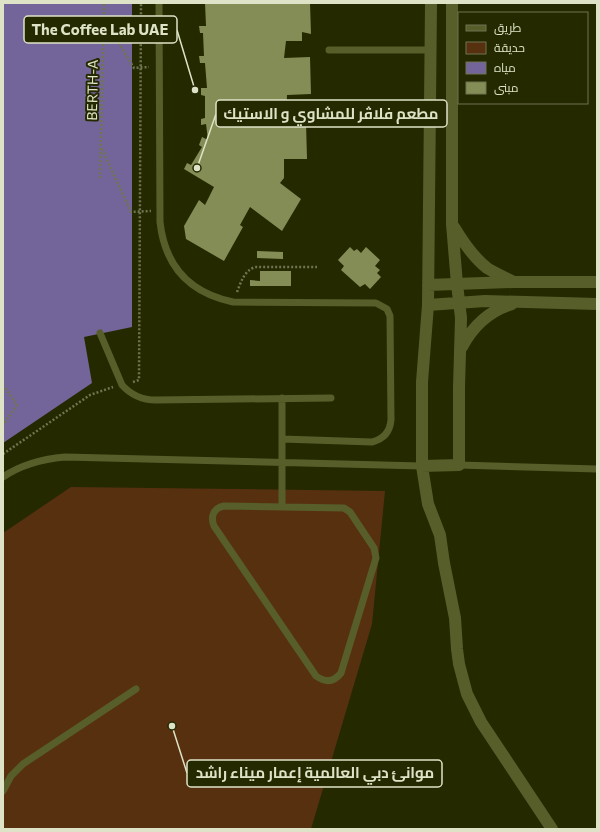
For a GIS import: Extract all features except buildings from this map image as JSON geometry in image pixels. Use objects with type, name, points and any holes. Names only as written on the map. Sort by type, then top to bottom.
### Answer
[{"type":"street","points":[[431,3],[428,305],[422,382],[422,466],[428,504],[440,535],[455,618],[456,649],[467,694],[481,722],[552,829]]},
{"type":"street","points":[[422,466],[459,465],[461,318],[456,284],[452,224],[452,3]]},
{"type":"street","points":[[452,224],[462,241],[488,268],[513,282]]},
{"type":"street","points":[[428,285],[513,282],[597,282]]},
{"type":"street","points":[[428,305],[485,301],[597,304]]},
{"type":"street","points":[[461,349],[468,335],[478,323],[491,313],[505,306],[519,302]]},
{"type":"lane","points":[[159,3],[160,211],[164,246],[174,267],[200,291],[216,298],[233,302],[376,303],[384,306],[389,312],[391,420],[386,435],[372,442],[282,439]]},
{"type":"lane","points":[[329,50],[431,50]]},
{"type":"lane","points":[[100,333],[122,385],[134,395],[148,400],[331,398]]},
{"type":"lane","points":[[282,398],[282,507]]},
{"type":"lane","points":[[3,477],[20,467],[35,462],[50,458],[65,457],[422,466]]},
{"type":"lane","points":[[459,465],[597,469]]},
{"type":"lane","points":[[220,507],[282,507],[340,508],[347,510],[350,512],[376,551],[376,558],[342,673],[337,679],[330,681],[322,680],[316,676],[214,526],[212,518],[214,513],[220,507]]},
{"type":"lane","points":[[3,791],[11,776],[23,764],[136,689]]},
{"type":"path","name":"BERTH-A","points":[[100,178],[104,3]]},
{"type":"path","points":[[3,454],[90,395],[139,380],[141,3]]},
{"type":"path","points":[[104,18],[134,68],[159,66]]},
{"type":"path","points":[[101,147],[131,212],[160,211]]},
{"type":"path","points":[[233,302],[243,277],[252,269],[259,267],[317,267]]},
{"type":"path","points":[[3,385],[17,406],[3,425]]},
{"type":"green space","points":[[71,487],[385,491],[372,624],[311,829],[3,829],[3,533]]},
{"type":"water","points":[[3,3],[132,3],[132,327],[84,337],[92,383],[3,443]]},
{"type":"place","name":"The Coffee Lab UAE","points":[[195,90]]},
{"type":"place","name":"مطعم فلاڤر للمشاوي و الاستيك","points":[[197,168]]},
{"type":"place","name":"موانئ دبي العالمية إعمار ميناء راشد","points":[[172,726]]}]
